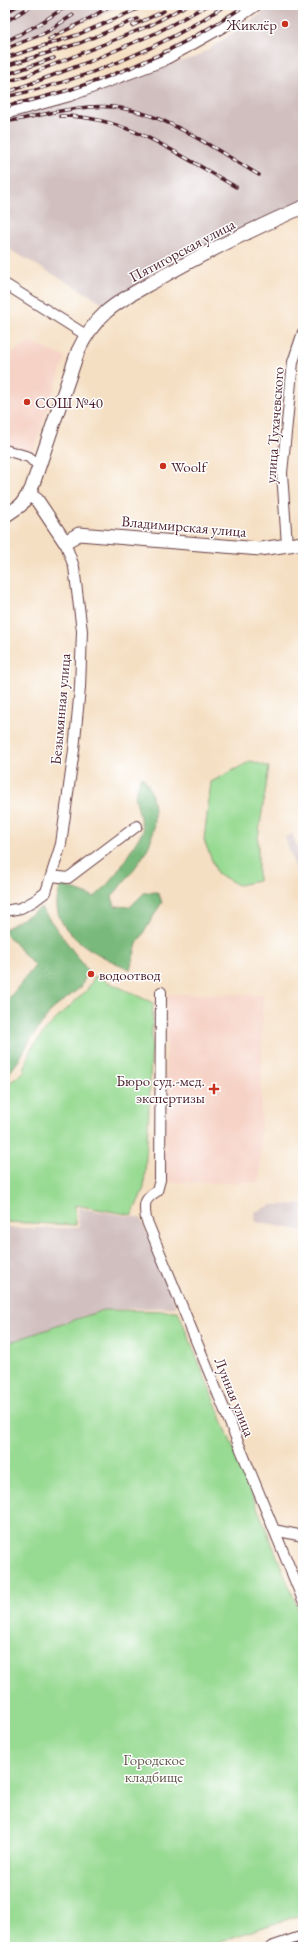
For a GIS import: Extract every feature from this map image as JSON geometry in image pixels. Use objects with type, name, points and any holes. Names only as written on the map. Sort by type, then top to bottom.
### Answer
[{"type":"main road","name":"Пятигорская улица","points":[[5,516],[21,505],[28,494],[40,464],[78,351],[86,335],[107,311],[130,295],[182,266],[303,207]]},
{"type":"main road","name":"Безымянная улица","points":[[28,494],[37,500],[64,542]]},
{"type":"main road","name":"Владимирская улица","points":[[64,542],[79,534],[260,549],[303,543]]},
{"type":"street","points":[[5,114],[70,96],[163,62],[232,22],[257,5]]},
{"type":"street","points":[[5,284],[86,335]]},
{"type":"street","name":"улица Тухачевского","points":[[287,545],[282,473],[293,362],[303,332]]},
{"type":"street","points":[[5,450],[29,457],[32,461],[40,464]]},
{"type":"street","name":"Безымянная улица","points":[[5,912],[21,908],[46,892],[61,844],[74,750],[80,688],[82,631],[74,567],[64,542]]},
{"type":"street","points":[[52,876],[68,878],[137,826]]},
{"type":"street","name":"Лунная улица","points":[[161,992],[160,1180],[157,1191],[148,1196],[144,1204],[146,1219],[303,1600]]},
{"type":"street","points":[[274,1530],[303,1536]]},
{"type":"street","points":[[271,1947],[303,1936]]},
{"type":"shaded area","points":[[5,5],[123,5],[96,18],[5,44]]},
{"type":"shaded area","points":[[274,5],[303,5],[303,200],[176,262],[105,304],[5,247],[5,110],[197,57]]},
{"type":"shaded area","name":"СОШ №40","points":[[31,342],[65,357],[32,455],[5,447],[5,357]]},
{"type":"shaded area","points":[[293,834],[303,865],[303,891],[285,837]]},
{"type":"shaded area","name":"Бюро суд.-мед. экспертизы","points":[[167,994],[263,995],[260,1183],[164,1182]]},
{"type":"shaded area","points":[[303,1204],[303,1231],[256,1222],[254,1212],[272,1205]]},
{"type":"shaded area","points":[[78,1208],[141,1218],[176,1307],[102,1310],[5,1344],[5,1228],[79,1228]]},
{"type":"green space","points":[[251,761],[269,767],[258,838],[258,881],[238,885],[217,873],[204,840],[211,782]]},
{"type":"green space","points":[[141,776],[150,789],[154,808],[152,835],[150,843],[143,856],[112,897],[115,906],[130,907],[144,893],[157,892],[162,902],[137,944],[130,969],[96,953],[84,946],[74,937],[60,918],[57,902],[61,885],[94,897],[108,884],[121,867],[143,831],[135,796]]},
{"type":"green space","points":[[41,908],[88,971],[81,987],[52,1010],[30,1040],[19,1060],[5,1079],[5,1003],[35,966],[5,933],[5,929]]},
{"type":"green space","points":[[95,976],[153,1003],[144,1188],[132,1215],[75,1205],[76,1225],[5,1222],[5,1086],[24,1072],[30,1050],[49,1026],[87,990]]},
{"type":"green space","name":"Городское кладбище","points":[[103,1310],[178,1311],[303,1621],[303,1914],[203,1947],[5,1947],[5,1344]]},
{"type":"tram line","points":[[285,1947],[303,1941]]},
{"type":"railway","points":[[5,13],[19,5]]},
{"type":"railway","points":[[5,22],[33,5]]},
{"type":"railway","points":[[49,39],[94,16],[111,5]]},
{"type":"railway","points":[[5,58],[77,35],[147,5]]},
{"type":"railway","points":[[5,82],[23,77],[151,25],[187,5]]},
{"type":"railway","points":[[11,91],[91,61],[156,33],[208,5]]},
{"type":"railway","points":[[5,97],[63,82],[120,62],[174,36],[226,5]]},
{"type":"railway","points":[[5,106],[69,90],[130,68],[190,39],[246,5]]},
{"type":"railway","points":[[5,42],[39,24],[67,6]]},
{"type":"railway","points":[[132,26],[164,11]]},
{"type":"railway","points":[[5,49],[45,33],[73,15]]},
{"type":"railway","points":[[5,66],[80,43],[137,19]]},
{"type":"railway","points":[[5,75],[54,58]]},
{"type":"railway","points":[[5,122],[86,107],[113,107],[132,110],[151,116],[189,133],[259,175]]},
{"type":"railway","points":[[60,116],[84,117],[107,122],[130,130],[173,151],[236,187]]},
{"type":"place","name":"Жиклёр","points":[[285,24]]},
{"type":"place","name":"СОШ №40","points":[[27,402]]},
{"type":"place","name":"Woolf","points":[[163,466]]},
{"type":"place","name":"водоотвод","points":[[91,974]]},
{"type":"place","name":"Бюро суд.-мед. экспертизы","points":[[214,1089]]}]
